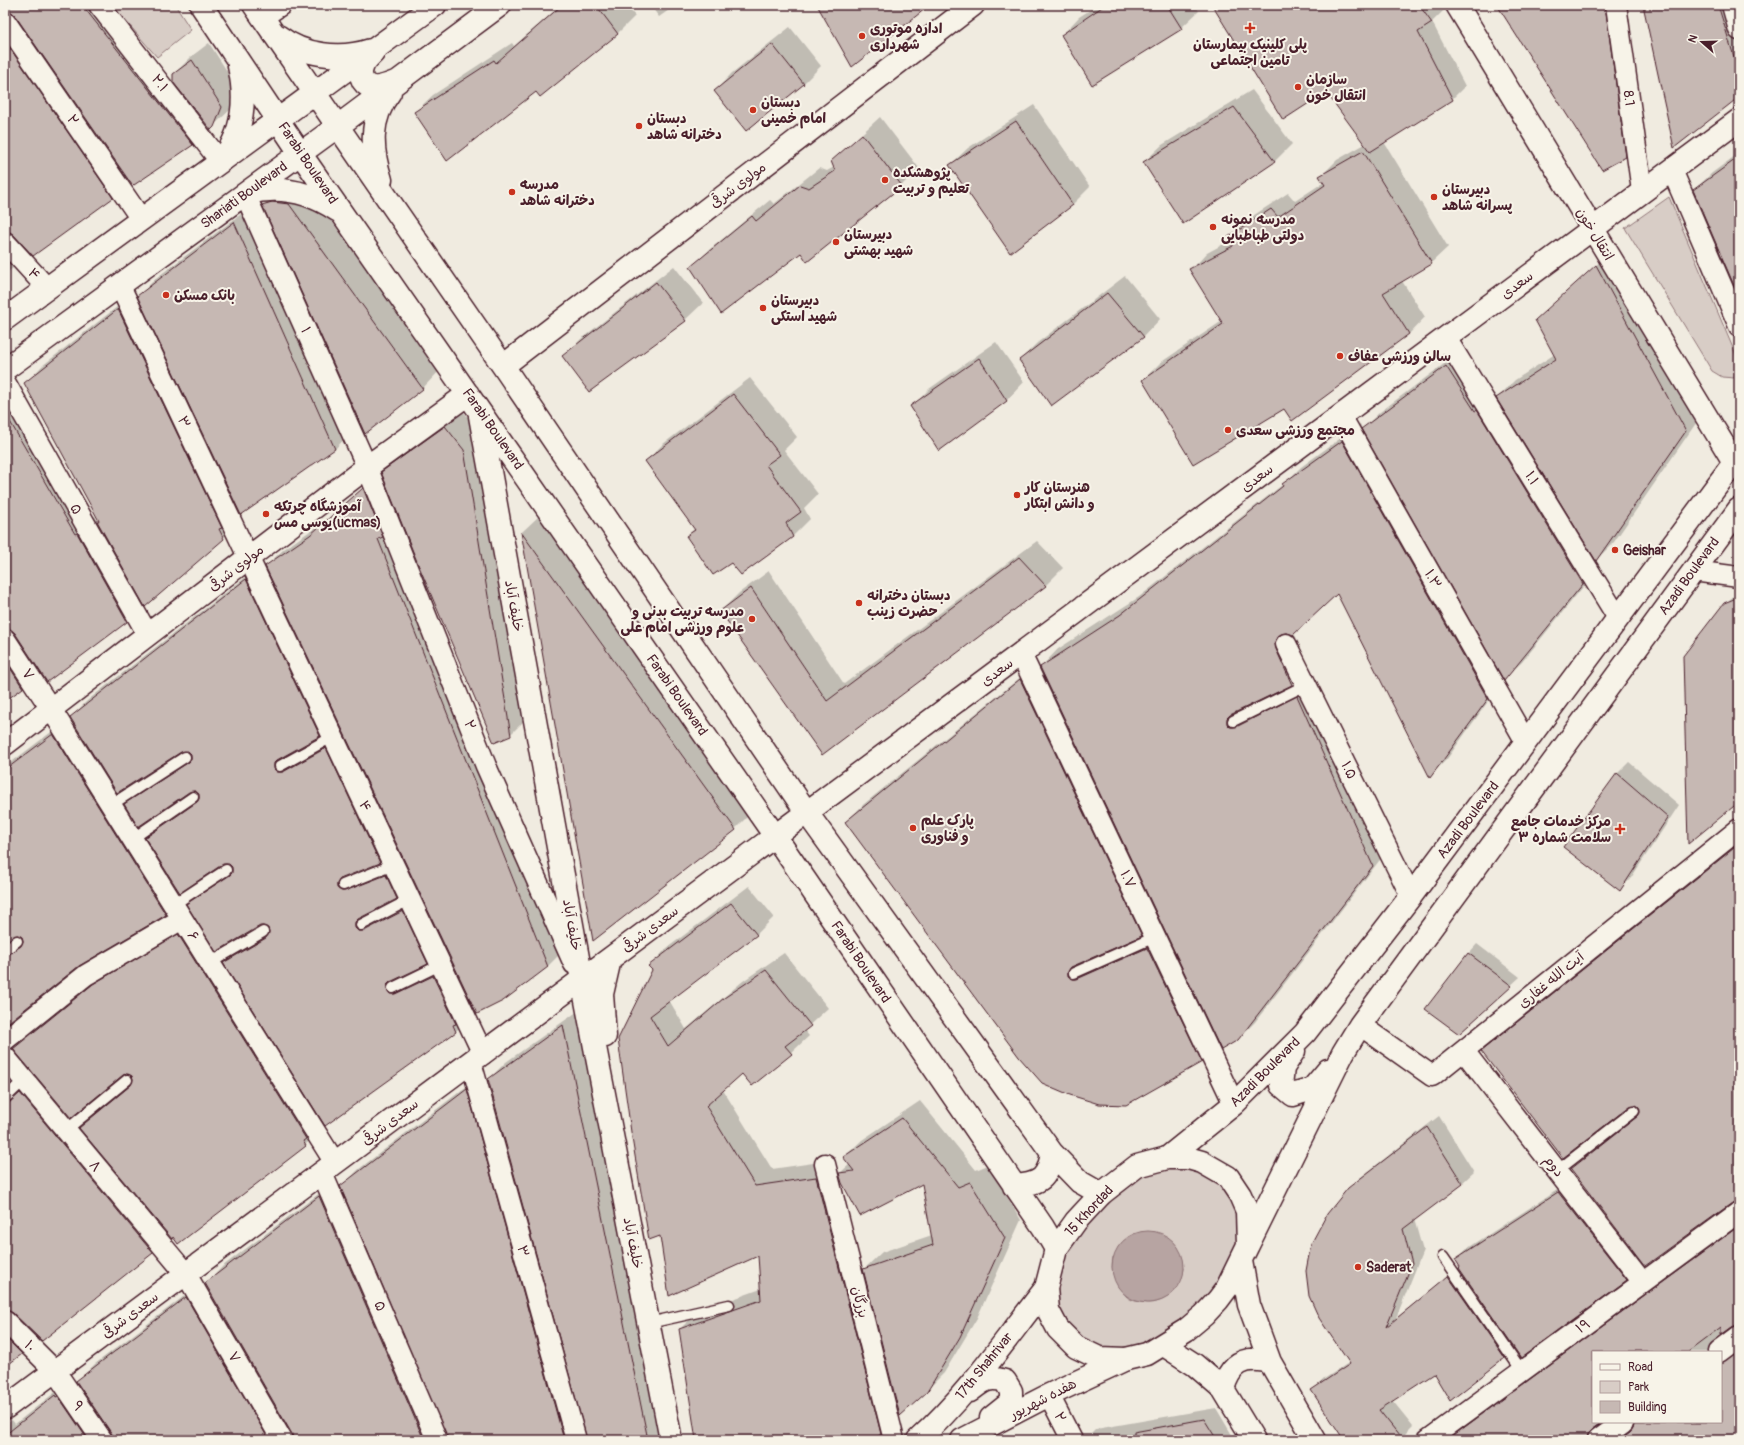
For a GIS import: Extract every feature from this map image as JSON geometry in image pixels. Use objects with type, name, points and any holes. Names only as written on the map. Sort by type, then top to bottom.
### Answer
[{"type":"main road","name":"Farabi Boulevard","points":[[201,5],[300,153],[474,401],[775,836],[1056,1249]]},
{"type":"main road","points":[[5,319],[435,5]]},
{"type":"main road","name":"Shariati Boulevard","points":[[5,369],[338,126],[500,5]]},
{"type":"main road","name":"مولوی شرقی","points":[[503,366],[973,5]]},
{"type":"main road","name":"انتقال خون","points":[[1457,5],[1593,229],[1737,459]]},
{"type":"main road","points":[[262,18],[294,47],[321,54],[336,55],[351,54],[376,48]]},
{"type":"main road","points":[[262,18],[338,126],[808,812],[1052,1153],[1080,1182],[1101,1194]]},
{"type":"main road","points":[[376,48],[362,68],[361,77],[366,85],[373,88],[384,86],[400,80]]},
{"type":"main road","points":[[220,161],[230,148],[235,138],[243,106],[244,94],[237,59]]},
{"type":"main road","points":[[386,197],[374,156],[373,136],[375,121],[383,101],[400,80]]},
{"type":"main road","name":"سعدی","points":[[775,836],[1739,120]]},
{"type":"main road","points":[[245,194],[278,188],[311,195],[342,213]]},
{"type":"main road","name":"مولوی شرقی","points":[[5,744],[367,467],[474,401]]},
{"type":"main road","name":"خلیف آباد","points":[[474,401],[582,980],[671,1440]]},
{"type":"main road","name":"Azadi Boulevard","points":[[1167,1158],[1234,1104],[1304,1033],[1411,896],[1737,459]]},
{"type":"main road","name":"Azadi Boulevard","points":[[1244,1253],[1343,1053],[1360,1025],[1739,509]]},
{"type":"main road","name":"سعدی شرقی","points":[[5,1408],[775,836]]},
{"type":"main road","points":[[606,1106],[613,1088],[603,1019],[602,994],[610,959]]},
{"type":"main road","points":[[1304,1033],[1283,1068],[1281,1085],[1293,1095],[1312,1088],[1343,1053]]},
{"type":"main road","points":[[1014,1186],[1027,1185],[1040,1179],[1049,1168],[1052,1153]]},
{"type":"main road","name":"15 Khordad","points":[[1244,1253],[1227,1288],[1204,1315],[1186,1330],[1164,1345],[1147,1354],[1126,1359],[1098,1358],[1076,1347],[1058,1329],[1048,1310],[1046,1288],[1056,1249],[1076,1221],[1101,1194],[1137,1166],[1167,1158],[1188,1158],[1202,1162],[1228,1177],[1240,1195],[1247,1211],[1244,1253],[1249,1305],[1270,1362],[1315,1440]]},
{"type":"main road","name":"17th Shahrivar","points":[[918,1440],[970,1386],[1046,1288]]},
{"type":"main road","points":[[1164,1345],[1195,1365],[1223,1389],[1254,1440]]},
{"type":"main road","points":[[1223,1389],[1226,1377],[1234,1366],[1245,1360],[1258,1358],[1270,1362]]},
{"type":"main road","name":"هفده شهریور","points":[[960,1440],[1049,1395],[1126,1359]]},
{"type":"main road","points":[[955,1402],[983,1381],[995,1378],[1005,1381],[1011,1391],[1011,1402],[1005,1408],[960,1440]]},
{"type":"street","name":"۲.۱","points":[[99,5],[220,161]]},
{"type":"street","points":[[262,18],[281,5]]},
{"type":"street","name":"8.1","points":[[1616,5],[1642,191]]},
{"type":"street","points":[[1732,5],[1739,30]]},
{"type":"street","name":"۲","points":[[5,21],[141,219]]},
{"type":"street","points":[[1672,170],[1739,326]]},
{"type":"street","name":"۱","points":[[245,194],[367,467]]},
{"type":"street","name":"۴","points":[[5,242],[47,288]]},
{"type":"street","name":"۳","points":[[120,286],[249,558]]},
{"type":"street","name":"۱.۱","points":[[1446,338],[1618,618]]},
{"type":"street","name":"۵","points":[[5,382],[148,635]]},
{"type":"street","name":"۱.۳","points":[[1341,416],[1526,742]]},
{"type":"street","name":"۲","points":[[367,467],[486,766],[582,980]]},
{"type":"street","name":"۴","points":[[249,558],[440,965],[477,1058]]},
{"type":"street","points":[[1693,571],[1739,577]]},
{"type":"street","name":"۷","points":[[5,639],[52,709]]},
{"type":"street","name":"۱.۵","points":[[1286,644],[1411,896]]},
{"type":"street","name":"۱.۷","points":[[1021,654],[1234,1104]]},
{"type":"street","name":"۶","points":[[52,709],[210,963],[329,1168]]},
{"type":"street","name":"آیت الله غفاری","points":[[1360,1025],[1432,1076],[1739,829]]},
{"type":"street","points":[[5,1040],[86,975],[178,912]]},
{"type":"street","name":"دوم","points":[[1464,1051],[1643,1282]]},
{"type":"street","name":"۸","points":[[5,1057],[65,1131],[186,1274]]},
{"type":"street","name":"۳","points":[[477,1058],[576,1440]]},
{"type":"street","name":"بزرگان","points":[[825,1164],[894,1440]]},
{"type":"street","name":"۵","points":[[329,1168],[437,1440]]},
{"type":"street","name":"۱۹","points":[[1428,1440],[1739,1212]]},
{"type":"street","name":"۷","points":[[186,1274],[282,1440]]},
{"type":"street","name":"۱۰","points":[[5,1321],[55,1371]]},
{"type":"street","points":[[1720,1351],[1739,1337]]},
{"type":"street","name":"۹","points":[[55,1371],[102,1440]]},
{"type":"street","name":"۲","points":[[1049,1395],[1072,1440]]},
{"type":"street","points":[[1598,1440],[1621,1423]]},
{"type":"lane","points":[[1233,721],[1306,685]]},
{"type":"lane","points":[[280,766],[332,737]]},
{"type":"lane","points":[[111,805],[185,757]]},
{"type":"lane","points":[[132,839],[193,797]]},
{"type":"lane","points":[[343,886],[393,865]]},
{"type":"lane","points":[[178,912],[226,870]]},
{"type":"lane","points":[[361,925],[409,900]]},
{"type":"lane","points":[[210,963],[263,932]]},
{"type":"lane","points":[[1074,973],[1155,936]]},
{"type":"lane","points":[[5,950],[17,941]]},
{"type":"lane","points":[[393,988],[440,965]]},
{"type":"lane","points":[[5,1098],[24,1080]]},
{"type":"lane","points":[[65,1131],[127,1080]]},
{"type":"lane","points":[[1557,1172],[1634,1111]]},
{"type":"lane","points":[[1443,1257],[1522,1371]]},
{"type":"lane","points":[[649,1323],[729,1305]]},
{"type":"green space","points":[[112,5],[175,5],[191,30],[157,57]]},
{"type":"green space","points":[[1669,197],[1738,360],[1734,378],[1722,377],[1712,371],[1625,228]]},
{"type":"green space","points":[[1181,1163],[1207,1172],[1229,1191],[1244,1235],[1212,1297],[1146,1348],[1104,1351],[1081,1340],[1057,1315],[1054,1272],[1061,1252],[1131,1176]],"holes":[[[1113,1257],[1184,1267],[1175,1290],[1164,1299],[1149,1303],[1134,1301],[1126,1296],[1115,1276],[1112,1261]]]},
{"type":"shaded area","points":[[1148,1231],[1162,1234],[1174,1241],[1181,1253],[1184,1267],[1181,1281],[1174,1293],[1162,1300],[1148,1303],[1134,1300],[1122,1293],[1115,1281],[1112,1267],[1115,1253],[1122,1241],[1134,1234]]},
{"type":"building","points":[[5,5],[82,5],[193,145],[132,185],[14,14],[5,10]]},
{"type":"building","points":[[562,5],[596,5],[618,34],[540,97],[536,92],[447,161],[414,112],[494,60],[496,63]]},
{"type":"building","name":"اداره موتوری شهرداری","points":[[817,5],[930,5],[852,67]]},
{"type":"building","points":[[1105,5],[1167,5],[1182,29],[1092,85],[1061,35]]},
{"type":"building","points":[[1212,5],[1419,5],[1432,23],[1418,32],[1453,100],[1370,152],[1326,92],[1283,120]]},
{"type":"building","points":[[1497,5],[1605,5],[1626,157],[1602,170]]},
{"type":"building","points":[[1643,5],[1718,5],[1739,73],[1739,97],[1674,148]]},
{"type":"building","points":[[5,41],[113,198],[33,256],[13,234],[5,231]]},
{"type":"building","points":[[772,44],[804,84],[746,131],[714,91]]},
{"type":"building","points":[[192,60],[222,107],[214,127],[211,130],[173,82],[173,74]]},
{"type":"building","points":[[1234,107],[1275,162],[1183,224],[1143,162]]},
{"type":"building","points":[[1016,121],[1073,205],[1010,253],[949,165]]},
{"type":"building","points":[[862,134],[902,186],[807,262],[801,253],[721,314],[690,267],[752,216],[756,221],[800,185],[809,188],[835,171],[831,161]]},
{"type":"building","points":[[1363,151],[1432,264],[1383,293],[1409,334],[1292,421],[1284,409],[1193,464],[1142,380],[1223,324],[1189,269],[1233,246],[1228,237],[1271,209],[1278,217],[1325,185],[1319,176]]},
{"type":"building","points":[[1739,157],[1739,297],[1693,190]]},
{"type":"building","points":[[272,202],[289,204],[423,389],[365,434],[262,205]]},
{"type":"building","points":[[234,222],[335,449],[241,515],[137,296]]},
{"type":"building","points":[[1596,265],[1686,431],[1596,561],[1496,398],[1556,359],[1535,320]]},
{"type":"building","points":[[656,282],[686,321],[589,392],[562,356]]},
{"type":"building","points":[[1107,293],[1144,337],[1051,406],[1019,360]]},
{"type":"building","points":[[118,309],[222,528],[219,529],[224,539],[145,607],[97,521],[99,521],[24,383]]},
{"type":"building","points":[[979,358],[1007,401],[939,451],[910,406]]},
{"type":"building","points":[[1446,366],[1475,411],[1477,410],[1583,584],[1504,681],[1361,429]]},
{"type":"building","points":[[733,394],[780,455],[766,465],[801,512],[786,523],[793,537],[741,575],[731,563],[713,575],[686,536],[695,530],[645,461]]},
{"type":"building","points":[[5,413],[75,534],[77,533],[127,622],[47,682],[15,633],[10,629],[5,628]]},
{"type":"building","points":[[445,426],[464,450],[511,736],[494,743],[418,564],[381,472]]},
{"type":"building","points":[[1342,441],[1488,699],[1430,778],[1337,594],[1293,635],[1286,633],[1277,637],[1275,643],[1276,649],[1292,685],[1230,715],[1227,718],[1227,724],[1230,727],[1236,727],[1297,696],[1373,866],[1238,1040],[1221,1050],[1040,667],[1120,615],[1283,486],[1282,484]]},
{"type":"building","points":[[363,488],[383,537],[378,539],[548,967],[503,1001],[477,1014],[265,566],[310,535]]},
{"type":"building","points":[[521,532],[736,830],[593,941]]},
{"type":"building","points":[[1019,557],[1046,586],[822,755],[720,611],[751,588],[827,701]]},
{"type":"building","points":[[246,579],[320,736],[277,760],[274,763],[274,769],[277,772],[283,772],[326,748],[380,863],[340,879],[337,884],[337,888],[345,891],[386,875],[397,899],[358,919],[355,922],[355,928],[358,931],[364,931],[403,911],[428,964],[390,982],[387,985],[387,990],[390,994],[395,994],[433,976],[456,1024],[453,1025],[456,1032],[325,1126],[223,963],[266,938],[269,932],[268,928],[260,926],[216,952],[186,904],[230,875],[232,873],[232,867],[229,864],[223,864],[180,893],[145,838],[197,802],[199,799],[199,794],[195,791],[189,792],[138,827],[124,804],[189,762],[191,760],[191,754],[188,751],[181,752],[117,793],[70,717]]},
{"type":"building","points":[[1739,597],[1739,802],[1688,844],[1683,656],[1724,603]]},
{"type":"building","points":[[5,660],[23,688],[5,701]]},
{"type":"building","points":[[1020,679],[1142,936],[1071,967],[1068,972],[1068,976],[1073,979],[1077,979],[1147,948],[1202,1062],[1126,1105],[1099,1104],[1070,1095],[1042,1083],[1019,1057],[845,822]]},
{"type":"building","points":[[53,734],[166,915],[79,966],[5,1025],[5,956],[21,946],[23,941],[22,937],[17,935],[5,942],[5,770]]},
{"type":"building","points":[[1617,773],[1668,817],[1620,891],[1563,847]]},
{"type":"building","points":[[1739,844],[1739,1201],[1732,1203],[1645,1266],[1571,1169],[1638,1116],[1640,1113],[1639,1107],[1636,1105],[1630,1106],[1563,1158],[1481,1051]]},
{"type":"building","points":[[731,903],[757,935],[650,1016],[668,1046],[724,998],[766,970],[811,1026],[785,1046],[792,1054],[752,1086],[742,1074],[706,1106],[755,1186],[816,1177],[881,1434],[873,1440],[696,1440],[679,1329],[761,1300],[758,1256],[669,1296],[660,1236],[649,1240],[631,1132],[618,1039],[652,970],[648,966]]},
{"type":"building","points":[[178,934],[306,1139],[303,1141],[306,1146],[178,1244],[173,1237],[172,1239],[79,1128],[131,1085],[133,1079],[132,1076],[126,1074],[123,1075],[71,1118],[13,1049],[93,984]]},
{"type":"building","points":[[1468,953],[1512,986],[1459,1034],[1425,1009]]},
{"type":"building","points":[[563,1025],[648,1440],[587,1440],[488,1079]]},
{"type":"building","points":[[467,1089],[564,1440],[448,1440],[340,1186]]},
{"type":"building","points":[[20,1093],[153,1253],[42,1341],[13,1313],[5,1310],[5,1104],[9,1103]]},
{"type":"building","points":[[902,1118],[958,1187],[970,1182],[1005,1238],[960,1337],[927,1392],[900,1416],[863,1269],[933,1245],[922,1184],[860,1216],[842,1183],[839,1173],[854,1171],[843,1157]]},
{"type":"building","name":"Saderat","points":[[1427,1127],[1463,1184],[1403,1229],[1412,1264],[1386,1327],[1448,1276],[1505,1358],[1450,1401],[1434,1374],[1379,1410],[1403,1440],[1344,1440],[1311,1390],[1350,1364],[1319,1318],[1309,1296],[1306,1271],[1311,1244],[1327,1214],[1348,1188]]},
{"type":"building","points":[[1558,1192],[1627,1280],[1521,1358],[1459,1268],[1460,1267],[1455,1259]]},
{"type":"building","points":[[319,1196],[424,1440],[293,1440],[292,1434],[205,1283]]},
{"type":"building","points":[[1739,1226],[1739,1326],[1732,1328],[1721,1336],[1721,1328],[1690,1351],[1592,1351],[1592,1423],[1602,1423],[1591,1431],[1587,1440],[1447,1440]]},
{"type":"building","points":[[186,1297],[269,1440],[113,1440],[112,1434],[76,1381]]},
{"type":"building","points":[[5,1337],[22,1354],[5,1367]]},
{"type":"building","points":[[1739,1351],[1739,1440],[1618,1440],[1630,1431],[1634,1423],[1722,1423],[1722,1362]]},
{"type":"building","points":[[55,1395],[56,1397],[58,1396],[88,1440],[5,1440],[5,1435]]},
{"type":"building","points":[[1204,1419],[1217,1440],[1134,1440],[1134,1432]]},
{"type":"place","name":"پلی کلینیک بیمارستان تامین اجتماعی","points":[[1250,28]]},
{"type":"place","name":"اداره موتوری شهرداری","points":[[862,36]]},
{"type":"place","name":"سازمان انتقال خون","points":[[1298,87]]},
{"type":"place","name":"دبستان امام خمینی","points":[[753,110]]},
{"type":"place","name":"دبستان دخترانه شاهد","points":[[639,126]]},
{"type":"place","name":"پژوهشکده تعلیم و تربیت","points":[[885,180]]},
{"type":"place","name":"مدرسه دخترانه شاهد","points":[[512,192]]},
{"type":"place","name":"دبیرستان پسرانه شاهد","points":[[1434,197]]},
{"type":"place","name":"مدرسه نمونه دولتی طباطبایی","points":[[1213,227]]},
{"type":"place","name":"دبیرستان شهید بهشتی","points":[[836,242]]},
{"type":"place","name":"بانک مسکن","points":[[166,295]]},
{"type":"place","name":"دبیرستان شهید استکی","points":[[763,308]]},
{"type":"place","name":"سالن ورزشی عفاف","points":[[1340,356]]},
{"type":"place","name":"مجتمع ورزشی سعدی","points":[[1228,430]]},
{"type":"place","name":"هنرستان کار و دانش ابتکار","points":[[1017,495]]},
{"type":"place","name":"آموزشگاه چرتکه یوسی مس(ucmas)","points":[[266,514]]},
{"type":"place","name":"Geishar","points":[[1615,550]]},
{"type":"place","name":"دبستان دخترانه حضرت زینب","points":[[859,603]]},
{"type":"place","name":"مدرسه تربیت بدنی و علوم ورزشی امام علی","points":[[752,619]]},
{"type":"place","name":"پارک علم و فناوری","points":[[913,828]]},
{"type":"place","name":"مرکز خدمات جامع سلامت شماره ۳","points":[[1620,829]]},
{"type":"place","name":"Saderat","points":[[1358,1267]]}]
